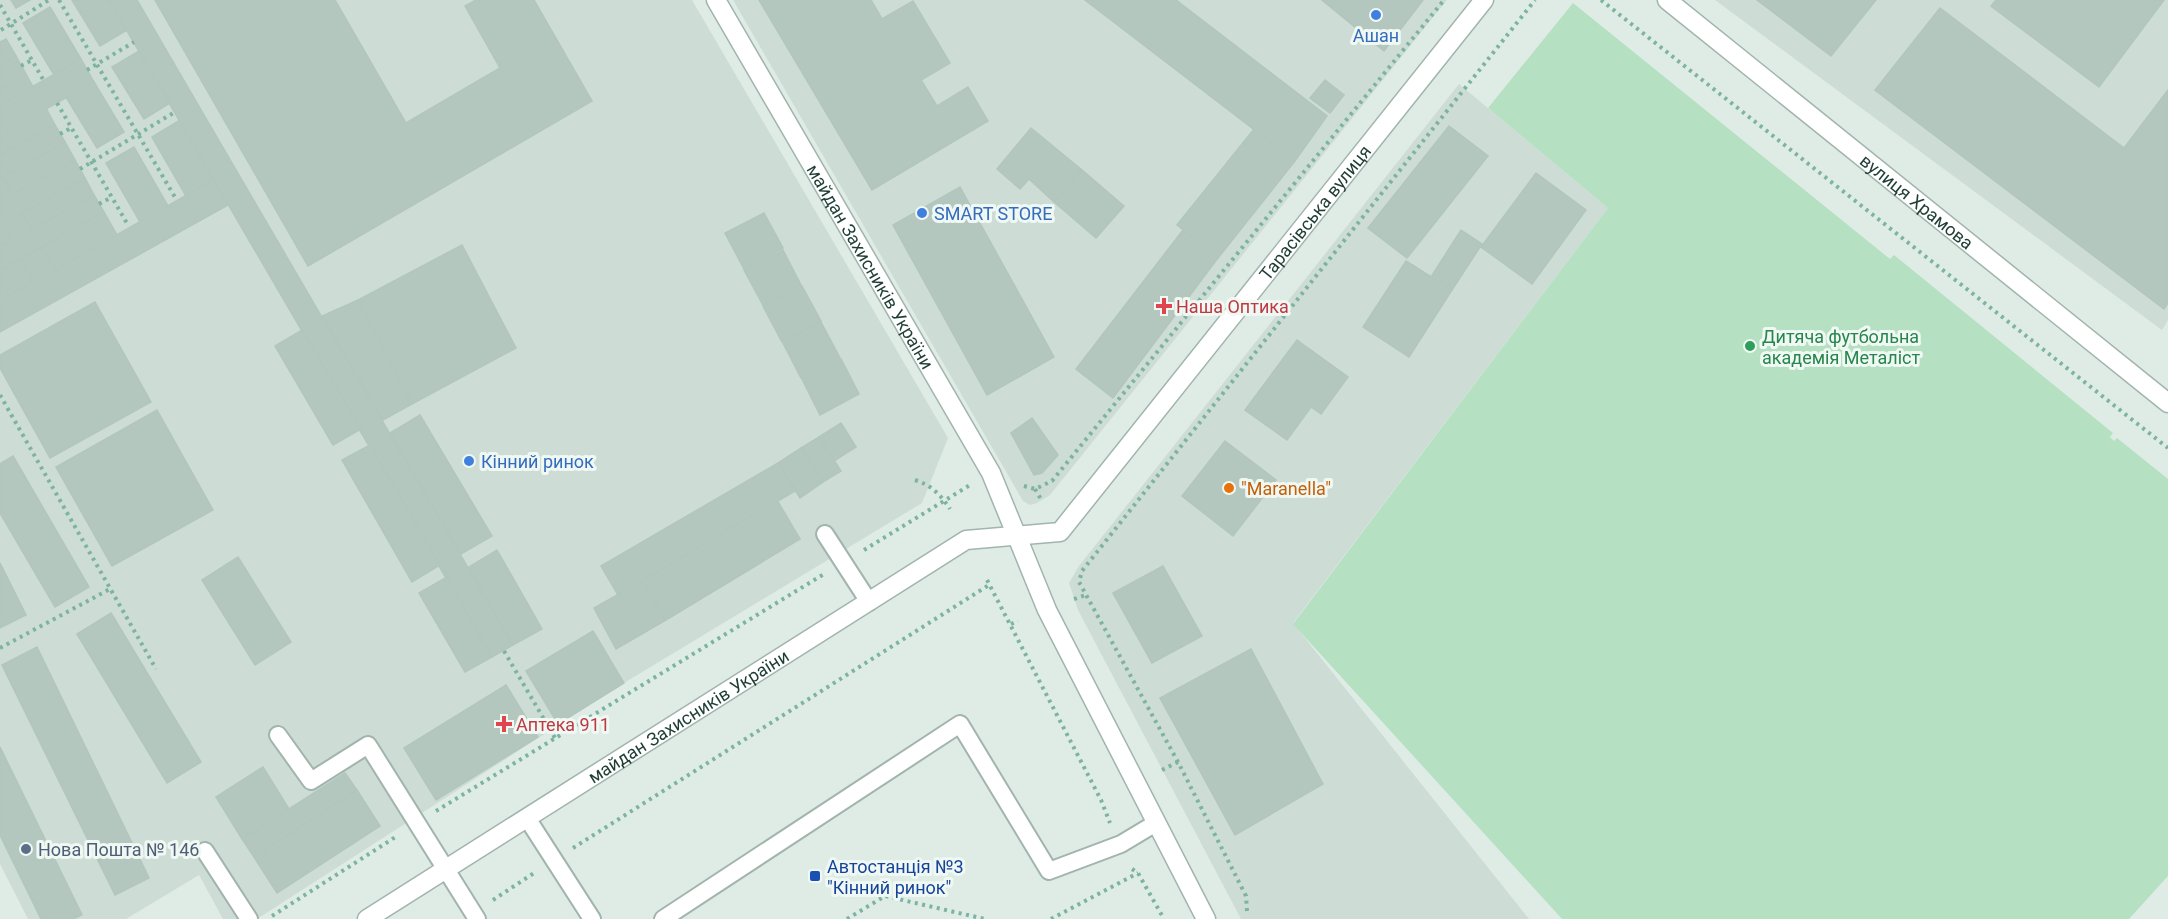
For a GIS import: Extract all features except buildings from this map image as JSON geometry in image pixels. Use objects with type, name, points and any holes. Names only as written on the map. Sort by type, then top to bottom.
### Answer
[{"type":"street","name":"майдан Захисників України","points":[[716,0],[991,472],[1047,610],[1206,919]]},
{"type":"street","name":"Тарасівська вулиця","points":[[1017,536],[1060,532],[1484,0]]},
{"type":"street","name":"вулиця Храмова","points":[[1667,0],[2168,404]]},
{"type":"street","name":"майдан Захисників України","points":[[367,919],[966,540],[1017,536]]},
{"type":"lane","points":[[825,534],[869,602]]},
{"type":"lane","points":[[663,919],[960,724],[1049,871],[1121,844],[1156,824]]},
{"type":"lane","points":[[278,735],[311,782],[368,745],[477,918]]},
{"type":"lane","points":[[527,818],[592,919]]},
{"type":"lane","points":[[205,851],[249,919]]},
{"type":"path","points":[[1,30],[49,0]]},
{"type":"path","points":[[59,0],[176,199]]},
{"type":"path","points":[[1035,489],[1052,481],[1444,0]]},
{"type":"path","points":[[1247,911],[1246,896],[1178,762],[1079,582],[1082,571],[1535,0]]},
{"type":"path","points":[[1601,0],[2168,448]]},
{"type":"path","points":[[0,5],[44,81]]},
{"type":"path","points":[[87,70],[134,42]]},
{"type":"path","points":[[21,66],[32,60]]},
{"type":"path","points":[[57,103],[128,225]]},
{"type":"path","points":[[80,169],[175,112]]},
{"type":"path","points":[[60,134],[71,128]]},
{"type":"path","points":[[99,204],[112,197]]},
{"type":"path","points":[[0,395],[156,669]]},
{"type":"path","points":[[1018,477],[1023,485],[1035,489],[1042,501]]},
{"type":"path","points":[[915,480],[929,485],[950,509]]},
{"type":"path","points":[[272,917],[417,822],[973,484]]},
{"type":"path","points":[[1079,566],[1082,571]]},
{"type":"path","points":[[477,918],[497,897],[988,583],[1101,800],[1110,824]]},
{"type":"path","points":[[0,648],[110,589]]},
{"type":"path","points":[[1074,599],[1086,595]]},
{"type":"path","points":[[1011,624],[1018,621]]},
{"type":"path","points":[[504,651],[555,738]]},
{"type":"path","points":[[1162,770],[1178,762]]},
{"type":"path","points":[[1101,800],[1107,797]]},
{"type":"path","points":[[1132,869],[1138,873],[1164,919]]},
{"type":"path","points":[[1050,919],[1138,873]]},
{"type":"path","points":[[847,919],[885,896],[984,919]]},
{"type":"shaded area","name":"Кінний ринок","points":[[0,0],[692,0],[948,438],[922,503],[624,683],[257,919],[223,919],[199,875],[126,919],[28,919],[0,864]]},
{"type":"shaded area","points":[[733,0],[1447,0],[1050,495],[1030,505],[1023,501]]},
{"type":"shaded area","points":[[1715,0],[2168,0],[2168,320],[2162,330]]},
{"type":"shaded area","points":[[1459,84],[1608,208],[1293,623],[1529,919],[1241,919],[1078,610],[1069,583],[1079,566]]},
{"type":"green space","name":"Дитяча футбольна академія Металіст","points":[[1573,3],[1890,259],[1894,255],[2113,433],[2110,437],[2114,441],[2117,438],[2168,479],[2168,876],[2129,919],[1562,919],[1293,624],[1608,208],[1488,108]]},
{"type":"place","name":"Ашан","points":[[1376,15]]},
{"type":"place","name":"SMART STORE","points":[[922,213]]},
{"type":"place","name":"Наша Оптика","points":[[1164,306]]},
{"type":"place","name":"Дитяча футбольна академія Металіст","points":[[1750,346]]},
{"type":"place","name":"Кінний ринок","points":[[469,461]]},
{"type":"place","name":"\"Maranella\"","points":[[1229,488]]},
{"type":"place","name":"Аптека 911","points":[[504,724]]},
{"type":"place","name":"Нова Пошта № 146","points":[[26,849]]},
{"type":"place","name":"Автостанція №3 \"Кінний ринок\"","points":[[815,876]]}]
